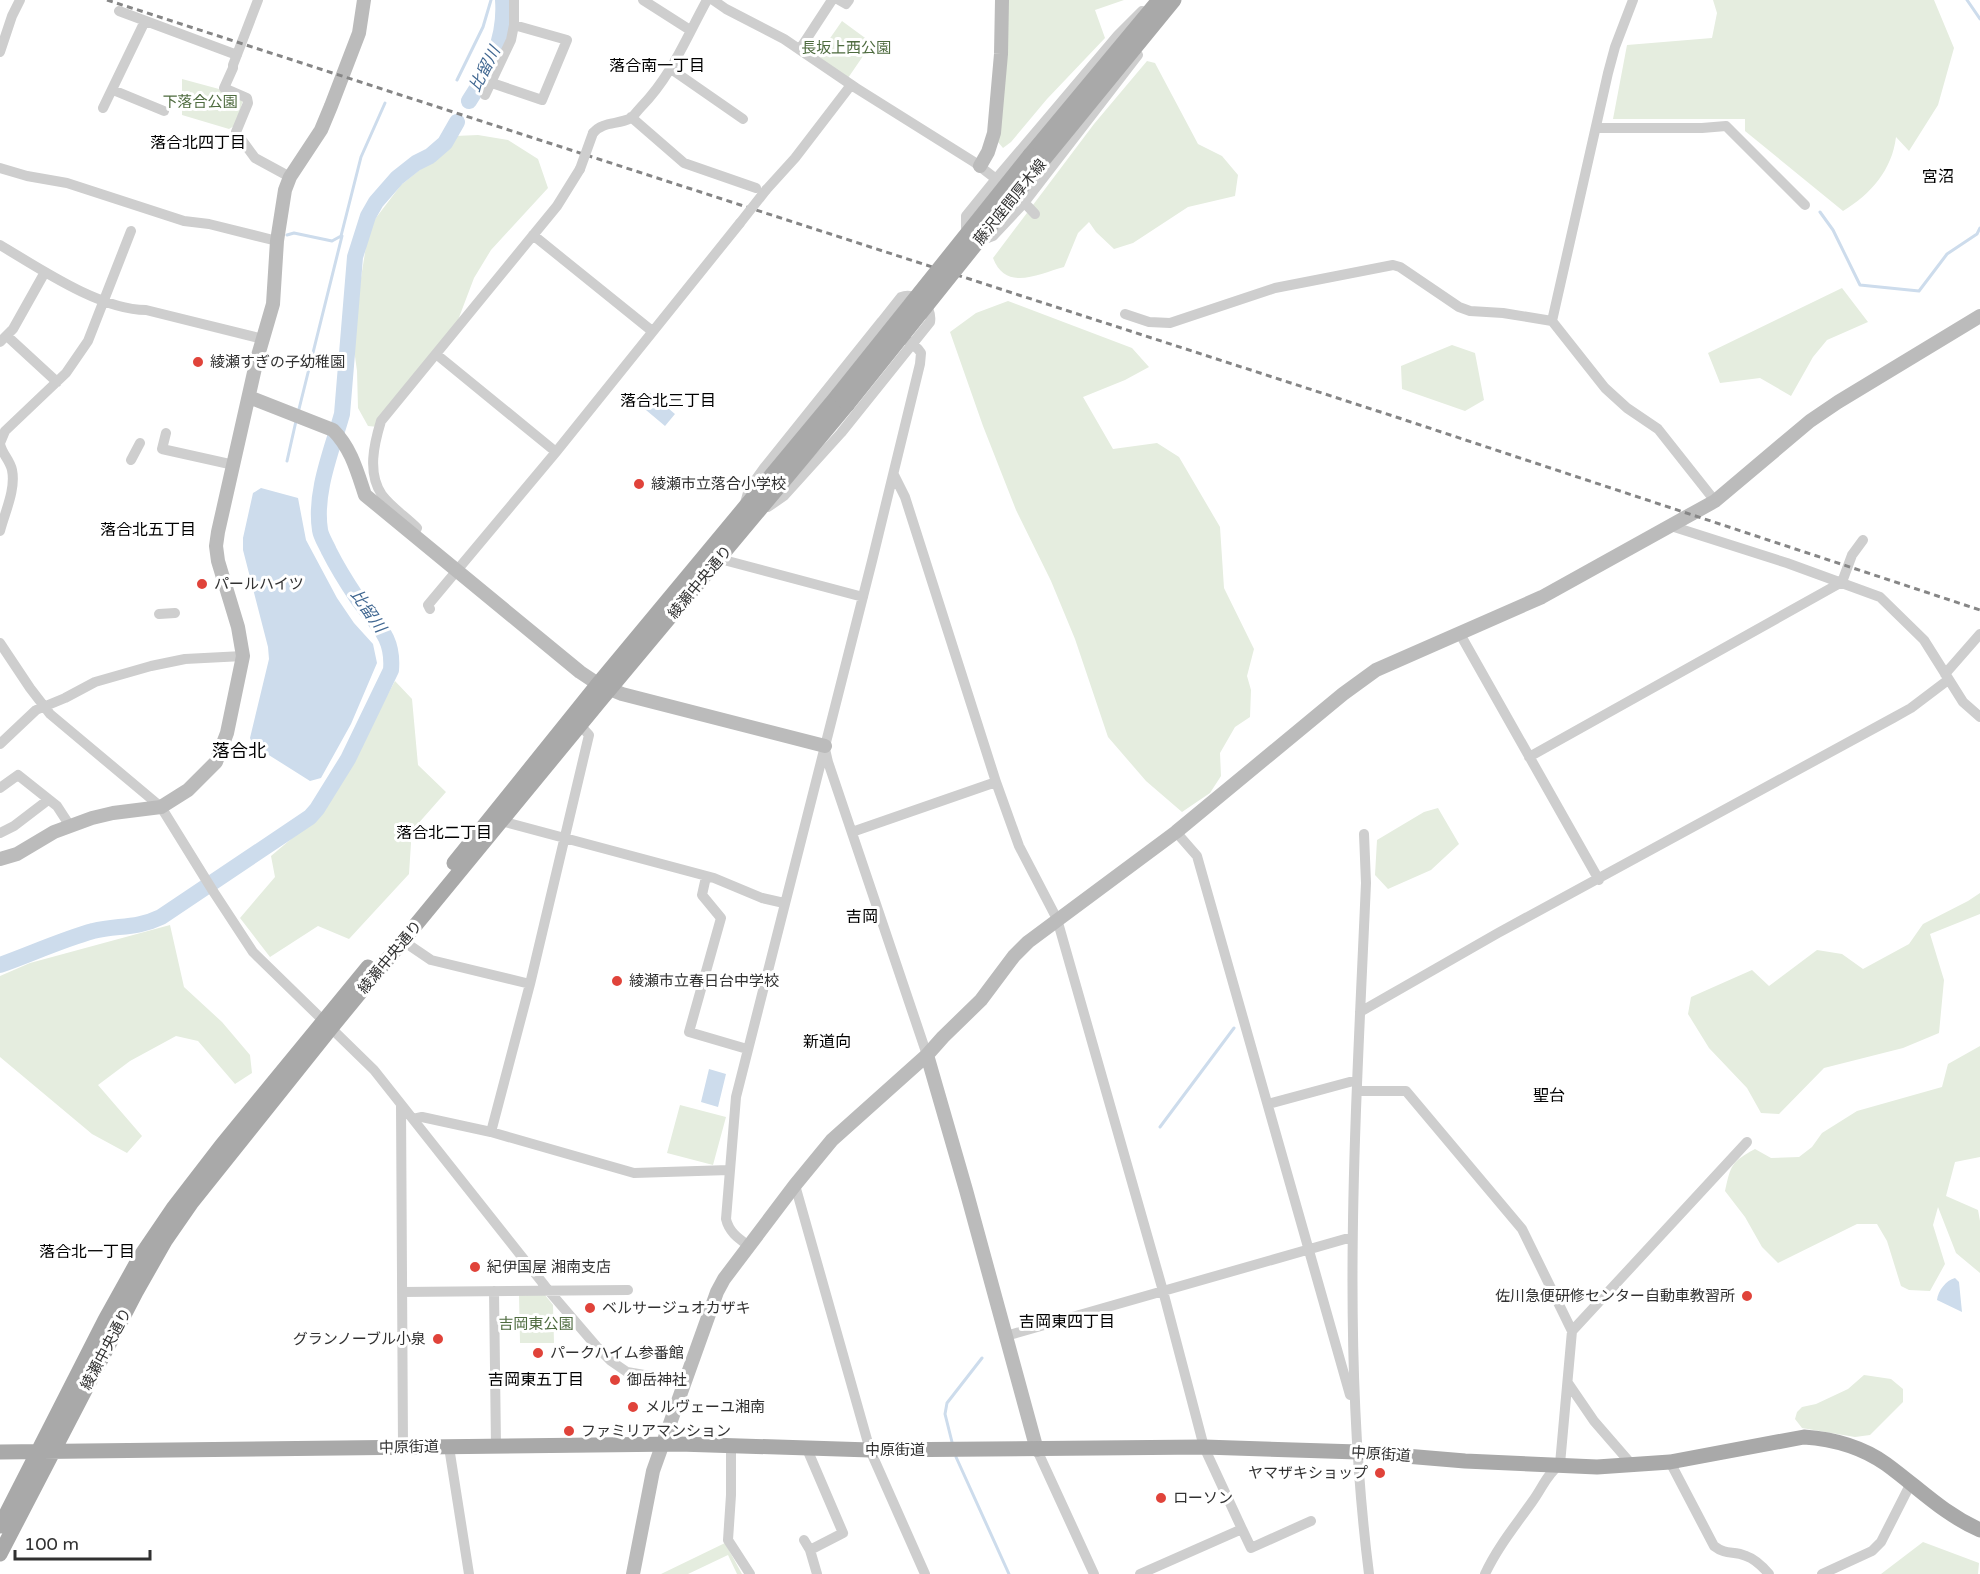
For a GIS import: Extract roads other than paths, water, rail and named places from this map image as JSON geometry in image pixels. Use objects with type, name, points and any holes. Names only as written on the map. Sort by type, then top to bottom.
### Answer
[{"type":"main road","name":"藤沢座間厚木線","points":[[843,400],[1035,160],[1159,0]]},
{"type":"main road","name":"藤沢座間厚木線","points":[[1035,160],[1162,17],[1174,0]]},
{"type":"main road","name":"綾瀬中央通り","points":[[0,1554],[53,1451],[141,1294],[165,1241],[192,1203],[395,935],[843,400]]},
{"type":"main road","name":"綾瀬中央通り","points":[[0,1526],[105,1320],[140,1257],[174,1207],[214,1155],[327,1024],[403,941],[580,725],[604,687],[720,559],[749,512]]},
{"type":"main road","name":"中原街道","points":[[0,1452],[661,1445],[870,1450],[1204,1447],[1358,1452],[1465,1461],[1597,1467],[1670,1462],[1788,1441],[1822,1444],[1864,1458],[1910,1485],[1942,1510],[1980,1530]]},
{"type":"street","points":[[0,52],[20,0]]},
{"type":"street","points":[[258,0],[230,78],[224,88],[247,98],[248,103],[236,132],[255,158],[290,177]]},
{"type":"street","points":[[0,859],[17,854],[40,839],[70,826],[104,814],[161,807],[188,790],[216,762],[228,733],[243,656],[241,641],[218,561],[216,546],[218,532],[275,294],[277,241],[283,198],[290,177],[321,130],[332,106],[359,33],[364,0]]},
{"type":"street","points":[[485,95],[511,40],[514,25],[514,0]]},
{"type":"street","points":[[643,0],[690,30]]},
{"type":"street","points":[[413,535],[417,528],[382,494],[373,469],[375,446],[381,421],[565,195],[580,169],[592,133],[610,122],[631,117],[647,101],[671,69],[707,0]]},
{"type":"street","points":[[713,0],[729,5],[800,49],[851,85],[980,166],[1024,202],[1035,214]]},
{"type":"street","points":[[800,49],[832,0]]},
{"type":"street","points":[[839,0],[846,4],[849,0]]},
{"type":"street","points":[[1153,0],[1118,35],[966,216],[966,228],[972,235],[980,239],[993,236],[1024,202],[1113,90],[1162,17]]},
{"type":"street","points":[[1552,321],[1615,47],[1632,0]]},
{"type":"street","points":[[980,166],[988,152],[994,133],[1001,54],[1000,2]]},
{"type":"street","points":[[119,11],[237,55]]},
{"type":"street","points":[[103,108],[145,21]]},
{"type":"street","points":[[492,83],[542,100],[567,40],[514,25]]},
{"type":"street","points":[[671,69],[743,119]]},
{"type":"street","points":[[430,609],[428,605],[556,452],[740,223],[761,189],[795,158],[851,85]]},
{"type":"street","points":[[113,90],[164,111]]},
{"type":"street","points":[[631,117],[684,163],[761,189]]},
{"type":"street","points":[[1597,128],[1726,126],[1805,205]]},
{"type":"street","points":[[0,168],[27,176],[68,183],[184,221],[209,224],[277,241]]},
{"type":"street","points":[[0,531],[13,480],[10,462],[0,443],[5,431],[66,373],[88,341],[130,231]]},
{"type":"street","points":[[533,235],[652,331]]},
{"type":"street","points":[[0,245],[45,272],[127,309],[146,310],[263,339]]},
{"type":"street","points":[[1125,314],[1149,322],[1170,323],[1282,286],[1393,265],[1410,272],[1460,307],[1470,311],[1503,313],[1552,321],[1605,388],[1627,408],[1658,429],[1715,501]]},
{"type":"street","points":[[45,272],[13,329],[4,339],[57,382]]},
{"type":"street","points":[[914,296],[930,310],[931,316],[930,321],[841,433],[784,496],[749,512],[749,489],[785,440],[882,321],[901,297],[914,296]]},
{"type":"street","points":[[633,1574],[650,1482],[661,1445],[717,1293],[729,1271],[832,1140],[927,1055],[981,1000],[1014,956],[1028,942],[1176,832],[1358,681],[1376,670],[1542,597],[1715,501],[1810,421],[1980,316]]},
{"type":"street","points":[[749,1246],[733,1233],[726,1219],[736,1097],[894,475],[920,364],[921,354],[913,343],[882,321]]},
{"type":"street","points":[[436,354],[556,452]]},
{"type":"street","points":[[249,397],[337,435],[351,454],[365,495],[580,672],[604,687],[825,746]]},
{"type":"street","points":[[166,434],[162,449],[234,465]]},
{"type":"street","points":[[131,460],[140,443]]},
{"type":"street","points":[[894,475],[903,492],[996,782],[1019,846],[1057,919],[1163,1291],[1204,1447],[1251,1548],[1311,1521]]},
{"type":"street","points":[[1671,526],[1842,582],[1880,597],[1924,640],[1963,702],[1980,717]]},
{"type":"street","points":[[1529,757],[1842,582],[1852,555],[1863,540]]},
{"type":"street","points":[[720,559],[863,597]]},
{"type":"street","points":[[159,614],[175,614]]},
{"type":"street","points":[[1460,634],[1599,880]]},
{"type":"street","points":[[1360,1012],[1498,933],[1911,708],[1947,677],[1980,634]]},
{"type":"street","points":[[0,643],[53,717],[161,807],[253,952],[374,1070],[549,1291],[611,1361],[627,1372],[684,1382]]},
{"type":"street","points":[[0,744],[36,710],[95,682],[151,666],[203,657],[243,656]]},
{"type":"street","points":[[491,1132],[530,984],[589,735],[580,725]]},
{"type":"street","points":[[825,746],[828,762],[927,1055],[1037,1450],[1094,1574]]},
{"type":"street","points":[[0,788],[18,775],[57,806],[70,826]]},
{"type":"street","points":[[852,832],[996,782]]},
{"type":"street","points":[[0,833],[9,830],[48,800]]},
{"type":"street","points":[[501,821],[714,878],[762,898],[784,903]]},
{"type":"street","points":[[1176,832],[1197,856],[1354,1409]]},
{"type":"street","points":[[1364,834],[1366,882],[1352,1237],[1354,1409],[1362,1517],[1369,1574]]},
{"type":"street","points":[[706,877],[702,896],[721,918],[689,1032],[747,1049]]},
{"type":"street","points":[[403,941],[431,960],[530,984]]},
{"type":"street","points":[[1268,1104],[1357,1085],[1406,1091],[1522,1229],[1572,1332],[1560,1464],[1548,1474],[1534,1499],[1494,1555],[1485,1574]]},
{"type":"street","points":[[401,1105],[403,1447]]},
{"type":"street","points":[[413,1119],[422,1117],[491,1132],[634,1173],[729,1170]]},
{"type":"street","points":[[1572,1332],[1747,1142]]},
{"type":"street","points":[[795,1185],[870,1450],[926,1574]]},
{"type":"street","points":[[1006,1336],[1352,1237]]},
{"type":"street","points":[[402,1292],[628,1290]]},
{"type":"street","points":[[494,1291],[496,1447]]},
{"type":"street","points":[[1568,1383],[1594,1420],[1633,1466]]},
{"type":"street","points":[[449,1447],[469,1574]]},
{"type":"street","points":[[731,1447],[728,1540],[750,1574]]},
{"type":"street","points":[[807,1449],[843,1533],[807,1545],[818,1574]]},
{"type":"street","points":[[1670,1462],[1714,1546],[1722,1552],[1746,1556],[1761,1565],[1769,1574]]},
{"type":"street","points":[[1822,1574],[1872,1551],[1881,1542],[1910,1485]]},
{"type":"street","points":[[1140,1574],[1242,1529]]},
{"type":"water","points":[[650,393],[675,414],[665,426],[640,405]]},
{"type":"water","points":[[261,488],[298,498],[306,540],[337,598],[354,623],[373,644],[377,663],[351,724],[321,778],[310,781],[253,745],[250,738],[269,659],[268,647],[243,550],[243,538],[253,493]]},
{"type":"water","points":[[709,1069],[726,1074],[718,1107],[701,1102]]},
{"type":"water","points":[[1955,1278],[1959,1282],[1962,1312],[1937,1300],[1943,1286]]},
{"type":"waterway","points":[[457,80],[483,27],[491,0]]},
{"type":"waterway","name":"比留川","points":[[469,101],[495,53],[502,28],[503,0]]},
{"type":"waterway","points":[[1967,0],[1980,19]]},
{"type":"waterway","points":[[287,235],[294,233],[332,241],[341,236],[361,157],[385,103]]},
{"type":"waterway","name":"比留川","points":[[0,965],[93,931],[135,925],[161,917],[310,817],[348,759],[391,670],[389,648],[382,631],[342,575],[320,530],[322,486],[342,414],[355,257],[368,216],[376,202],[397,178],[445,143],[457,122]]},
{"type":"waterway","points":[[1820,212],[1833,230],[1860,285],[1919,291],[1947,254],[1977,234],[1980,228]]},
{"type":"waterway","points":[[299,409],[342,236]]},
{"type":"waterway","points":[[287,461],[296,421]]},
{"type":"waterway","points":[[1160,1127],[1234,1028]]},
{"type":"waterway","points":[[952,1442],[945,1414],[947,1403],[982,1358]]},
{"type":"waterway","points":[[956,1457],[1009,1574]]},
{"type":"railway","points":[[107,0],[1396,417],[1980,610]]},
{"type":"place","name":"綾瀬すぎの子幼稚園","points":[[198,362]]},
{"type":"place","name":"綾瀬市立落合小学校","points":[[639,484]]},
{"type":"place","name":"パールハイツ","points":[[202,584]]},
{"type":"place","name":"綾瀬市立春日台中学校","points":[[617,981]]},
{"type":"place","name":"紀伊国屋 湘南支店","points":[[475,1267]]},
{"type":"place","name":"佐川急便研修センター自動車教習所","points":[[1747,1296]]},
{"type":"place","name":"ベルサージュオカザキ","points":[[590,1308]]},
{"type":"place","name":"グランノーブル小泉","points":[[438,1339]]},
{"type":"place","name":"パークハイム参番館","points":[[538,1353]]},
{"type":"place","name":"御岳神社","points":[[615,1380]]},
{"type":"place","name":"メルヴェーユ湘南","points":[[633,1407]]},
{"type":"place","name":"ファミリアマンション","points":[[569,1431]]},
{"type":"place","name":"ヤマザキショップ","points":[[1380,1473]]},
{"type":"place","name":"ローソン","points":[[1161,1498]]},
{"type":"district","name":"落合南一丁目","points":[[657,66]]},
{"type":"district","name":"落合北四丁目","points":[[198,143]]},
{"type":"district","name":"宮沼","points":[[1938,177]]},
{"type":"district","name":"落合北三丁目","points":[[668,401]]},
{"type":"district","name":"落合北五丁目","points":[[148,530]]},
{"type":"district","name":"落合北","points":[[239,751]]},
{"type":"district","name":"落合北二丁目","points":[[444,833]]},
{"type":"district","name":"吉岡","points":[[862,917]]},
{"type":"district","name":"新道向","points":[[827,1042]]},
{"type":"district","name":"聖台","points":[[1549,1096]]},
{"type":"district","name":"落合北一丁目","points":[[87,1252]]},
{"type":"district","name":"吉岡東四丁目","points":[[1067,1322]]},
{"type":"district","name":"吉岡東五丁目","points":[[536,1380]]},
{"type":"park label","name":"長坂上西公園","points":[[846,48]]},
{"type":"park label","name":"下落合公園","points":[[200,102]]},
{"type":"park label","name":"吉岡東公園","points":[[536,1324]]}]
